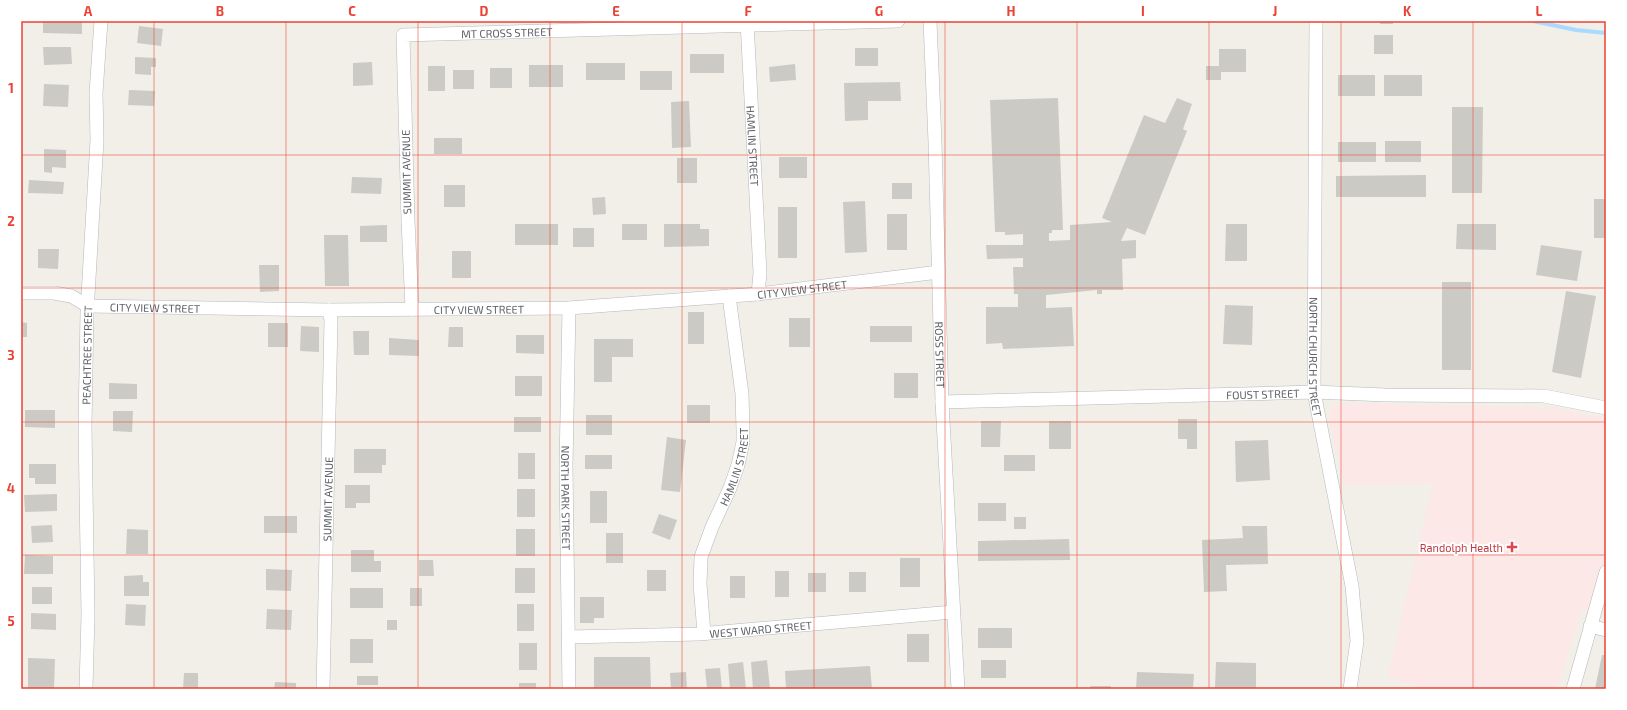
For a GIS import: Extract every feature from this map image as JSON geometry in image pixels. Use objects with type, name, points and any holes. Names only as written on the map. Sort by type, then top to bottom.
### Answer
[{"type":"street","name":"PEACHTREE STREET","points":[[86,689],[88,616],[85,426],[87,313],[97,140],[96,92],[101,21]]},
{"type":"street","name":"MT CROSS STREET","points":[[403,35],[747,23],[898,21]]},
{"type":"street","name":"ROSS STREET","points":[[930,21],[942,402],[958,689]]},
{"type":"street","name":"NORTH CHURCH STREET","points":[[1316,21],[1314,392],[1352,586],[1357,641],[1350,689]]},
{"type":"street","name":"HAMLIN STREET","points":[[747,23],[760,273],[758,294]]},
{"type":"street","name":"SUMMIT AVENUE","points":[[403,35],[412,308]]},
{"type":"street","name":"CITY VIEW STREET","points":[[21,293],[54,293],[71,296],[88,306],[329,310],[412,308],[569,308],[758,294],[939,272]]},
{"type":"street","name":"HAMLIN STREET","points":[[704,633],[700,584],[701,557],[738,465],[744,430],[742,394],[729,296]]},
{"type":"street","name":"NORTH PARK STREET","points":[[569,308],[566,466],[569,689]]},
{"type":"street","name":"SUMMIT AVENUE","points":[[322,689],[329,310]]},
{"type":"street","name":"FOUST STREET","points":[[942,402],[1314,392],[1385,395],[1544,396],[1606,408]]},
{"type":"street","points":[[1573,689],[1606,572]]},
{"type":"street","name":"WEST WARD STREET","points":[[568,637],[704,633],[954,612]]},
{"type":"street","points":[[1590,626],[1606,630]]},
{"type":"shaded area","name":"Randolph Health","points":[[1336,404],[1556,408],[1606,419],[1606,615],[1582,609],[1557,689],[1426,689],[1388,677],[1433,483],[1344,485],[1329,419],[1330,410]]},
{"type":"building","points":[[43,21],[82,21],[82,34],[43,33]]},
{"type":"building","points":[[1380,21],[1393,21],[1393,24],[1380,24]]},
{"type":"building","points":[[139,26],[163,29],[161,46],[137,43]]},
{"type":"building","points":[[1374,35],[1393,35],[1393,54],[1374,54]]},
{"type":"building","points":[[43,47],[71,47],[72,64],[44,65]]},
{"type":"building","points":[[855,48],[878,48],[878,66],[855,66]]},
{"type":"building","points":[[1219,49],[1246,49],[1246,72],[1221,72],[1221,80],[1206,80],[1206,66],[1219,66]]},
{"type":"building","points":[[690,54],[724,54],[724,73],[690,73]]},
{"type":"building","points":[[135,57],[156,58],[156,67],[151,67],[151,75],[135,74]]},
{"type":"building","points":[[372,62],[373,85],[353,86],[353,63]]},
{"type":"building","points":[[586,63],[625,63],[625,80],[586,80]]},
{"type":"building","points":[[795,64],[796,80],[770,82],[769,67]]},
{"type":"building","points":[[529,65],[563,65],[563,87],[529,87]]},
{"type":"building","points":[[428,66],[445,66],[445,91],[428,91]]},
{"type":"building","points":[[490,68],[512,68],[512,88],[490,88]]},
{"type":"building","points":[[453,70],[474,70],[474,89],[453,89]]},
{"type":"building","points":[[640,71],[672,71],[672,90],[640,90]]},
{"type":"building","points":[[1338,75],[1375,75],[1375,96],[1338,96]]},
{"type":"building","points":[[1384,75],[1422,75],[1422,96],[1384,96]]},
{"type":"building","points":[[900,82],[901,101],[868,101],[868,120],[845,121],[844,83]]},
{"type":"building","points":[[44,84],[69,85],[68,107],[43,106]]},
{"type":"building","points":[[129,90],[155,91],[154,106],[128,105]]},
{"type":"building","points":[[1058,98],[1063,230],[1052,230],[1052,233],[1049,233],[1049,241],[1070,240],[1070,225],[1112,222],[1102,218],[1144,115],[1165,123],[1177,98],[1192,104],[1183,129],[1187,131],[1145,235],[1127,228],[1121,241],[1136,240],[1136,258],[1122,259],[1123,290],[1102,290],[1102,294],[1097,294],[1097,290],[1046,295],[1046,308],[1072,307],[1074,346],[1003,349],[1002,343],[986,344],[986,307],[1018,307],[1018,294],[1014,294],[1013,267],[1023,267],[1023,258],[987,259],[986,245],[1023,245],[1023,234],[1005,235],[1005,232],[995,232],[990,100]]},
{"type":"building","points":[[689,101],[691,147],[672,148],[671,102]]},
{"type":"building","points":[[1452,107],[1483,107],[1482,193],[1452,193]]},
{"type":"building","points":[[434,138],[462,138],[462,154],[434,154]]},
{"type":"building","points":[[1385,141],[1421,141],[1421,162],[1385,162]]},
{"type":"building","points":[[1338,142],[1376,142],[1376,162],[1338,162]]},
{"type":"building","points":[[44,149],[66,150],[66,168],[52,167],[52,173],[44,172]]},
{"type":"building","points":[[779,157],[807,157],[807,178],[779,178]]},
{"type":"building","points":[[677,158],[697,158],[697,183],[677,183]]},
{"type":"building","points":[[1426,175],[1426,197],[1336,197],[1336,176]]},
{"type":"building","points":[[352,177],[382,178],[381,194],[351,193]]},
{"type":"building","points":[[29,180],[64,182],[63,194],[28,193]]},
{"type":"building","points":[[892,183],[912,183],[912,199],[892,199]]},
{"type":"building","points":[[444,185],[465,185],[465,207],[444,207]]},
{"type":"building","points":[[605,197],[606,214],[593,215],[592,198]]},
{"type":"building","points":[[1594,199],[1606,199],[1606,238],[1594,238]]},
{"type":"building","points":[[865,201],[867,252],[845,253],[843,202]]},
{"type":"building","points":[[778,207],[797,207],[797,258],[778,258]]},
{"type":"building","points":[[887,214],[907,214],[907,250],[887,250]]},
{"type":"building","points":[[515,224],[558,224],[558,245],[515,245]]},
{"type":"building","points":[[622,224],[647,224],[647,240],[622,240]]},
{"type":"building","points":[[664,224],[700,224],[700,229],[709,229],[709,246],[664,247]]},
{"type":"building","points":[[1226,224],[1247,224],[1247,261],[1225,261]]},
{"type":"building","points":[[1457,224],[1496,224],[1496,250],[1456,249]]},
{"type":"building","points":[[387,225],[387,242],[360,242],[360,226]]},
{"type":"building","points":[[573,228],[594,228],[594,247],[573,247]]},
{"type":"building","points":[[324,235],[348,235],[349,286],[325,286]]},
{"type":"building","points":[[1541,245],[1582,251],[1577,281],[1536,275]]},
{"type":"building","points":[[38,249],[59,249],[58,269],[38,268]]},
{"type":"building","points":[[452,251],[471,251],[471,278],[452,278]]},
{"type":"building","points":[[259,265],[279,265],[279,291],[260,292]]},
{"type":"building","points":[[1442,282],[1471,282],[1471,370],[1442,370]]},
{"type":"building","points":[[1566,291],[1596,296],[1581,378],[1552,372]]},
{"type":"building","points":[[1225,305],[1253,306],[1252,345],[1223,344]]},
{"type":"building","points":[[688,312],[704,312],[704,344],[688,344]]},
{"type":"building","points":[[789,318],[810,318],[810,347],[789,347]]},
{"type":"building","points":[[21,322],[27,323],[27,337],[21,337]]},
{"type":"building","points":[[268,323],[288,323],[288,347],[268,347]]},
{"type":"building","points":[[301,326],[319,327],[319,352],[300,351]]},
{"type":"building","points":[[870,326],[912,326],[912,342],[870,342]]},
{"type":"building","points":[[449,327],[463,327],[463,347],[448,347]]},
{"type":"building","points":[[353,331],[369,331],[369,355],[354,355]]},
{"type":"building","points":[[516,335],[544,335],[544,354],[516,353]]},
{"type":"building","points":[[389,338],[419,340],[419,356],[389,355]]},
{"type":"building","points":[[594,339],[633,339],[633,357],[612,357],[612,382],[594,382]]},
{"type":"building","points":[[894,373],[918,373],[918,398],[894,398]]},
{"type":"building","points":[[515,376],[542,376],[542,396],[515,396]]},
{"type":"building","points":[[109,383],[137,384],[137,399],[109,399]]},
{"type":"building","points":[[687,405],[710,405],[710,423],[687,423]]},
{"type":"building","points":[[25,410],[55,410],[55,428],[25,427]]},
{"type":"building","points":[[113,411],[133,411],[132,432],[113,431]]},
{"type":"building","points":[[586,415],[612,415],[612,435],[586,435]]},
{"type":"building","points":[[514,417],[541,417],[541,432],[514,432]]},
{"type":"building","points":[[1178,419],[1197,419],[1197,449],[1187,449],[1187,439],[1178,439]]},
{"type":"building","points":[[981,421],[1001,421],[1000,447],[981,447]]},
{"type":"building","points":[[1049,421],[1071,421],[1071,449],[1049,449]]},
{"type":"building","points":[[667,437],[686,440],[680,492],[661,490]]},
{"type":"building","points":[[1268,440],[1270,480],[1236,482],[1235,441]]},
{"type":"building","points":[[354,449],[386,449],[386,465],[382,465],[382,473],[354,473]]},
{"type":"building","points":[[518,453],[535,453],[535,479],[518,479]]},
{"type":"building","points":[[585,455],[612,455],[612,469],[585,469]]},
{"type":"building","points":[[1004,455],[1035,455],[1035,471],[1004,471]]},
{"type":"building","points":[[29,464],[56,464],[56,484],[35,484],[35,478],[29,478]]},
{"type":"building","points":[[345,485],[370,485],[370,503],[356,503],[356,508],[345,508]]},
{"type":"building","points":[[517,489],[535,489],[535,517],[517,517]]},
{"type":"building","points":[[590,491],[607,491],[607,523],[590,523]]},
{"type":"building","points":[[57,494],[57,511],[25,512],[24,495]]},
{"type":"building","points":[[978,503],[1006,503],[1006,521],[978,521]]},
{"type":"building","points":[[659,514],[677,520],[670,540],[652,533]]},
{"type":"building","points":[[264,516],[297,516],[297,533],[264,533]]},
{"type":"building","points":[[1014,517],[1026,517],[1026,529],[1014,529]]},
{"type":"building","points":[[52,525],[53,542],[32,543],[31,526]]},
{"type":"building","points":[[1242,526],[1267,526],[1268,564],[1226,565],[1227,591],[1204,592],[1202,540],[1243,538]]},
{"type":"building","points":[[127,529],[148,530],[148,554],[126,554]]},
{"type":"building","points":[[516,529],[535,529],[535,556],[516,556]]},
{"type":"building","points":[[606,533],[623,533],[623,563],[606,563]]},
{"type":"building","points":[[1069,539],[1070,560],[978,561],[978,541]]},
{"type":"building","points":[[351,550],[374,550],[374,561],[381,561],[381,572],[351,572]]},
{"type":"building","points":[[25,555],[53,556],[53,574],[24,574]]},
{"type":"building","points":[[900,558],[920,558],[920,587],[900,587]]},
{"type":"building","points":[[419,560],[433,560],[434,576],[419,576]]},
{"type":"building","points":[[515,568],[535,568],[535,593],[515,593]]},
{"type":"building","points":[[266,569],[292,570],[291,591],[266,590]]},
{"type":"building","points":[[647,570],[666,570],[666,591],[647,591]]},
{"type":"building","points":[[775,571],[789,571],[789,597],[775,597]]},
{"type":"building","points":[[849,572],[866,572],[866,592],[849,592]]},
{"type":"building","points":[[808,573],[826,573],[826,592],[808,592]]},
{"type":"building","points":[[143,575],[143,582],[149,582],[149,596],[124,596],[124,576]]},
{"type":"building","points":[[730,576],[745,576],[745,598],[730,598]]},
{"type":"building","points":[[32,587],[52,587],[52,604],[32,604]]},
{"type":"building","points":[[350,588],[383,588],[383,608],[350,608]]},
{"type":"building","points":[[410,588],[422,588],[422,606],[410,606]]},
{"type":"building","points":[[580,597],[604,597],[604,618],[594,618],[594,623],[580,623]]},
{"type":"building","points":[[126,604],[146,605],[145,626],[125,625]]},
{"type":"building","points":[[517,604],[534,604],[534,631],[517,631]]},
{"type":"building","points":[[267,609],[292,610],[291,630],[266,629]]},
{"type":"building","points":[[31,613],[56,614],[56,630],[31,629]]},
{"type":"building","points":[[387,620],[397,620],[397,630],[387,630]]},
{"type":"building","points":[[978,628],[1012,628],[1012,648],[978,648]]},
{"type":"building","points":[[907,634],[929,634],[929,662],[907,662]]},
{"type":"building","points":[[350,639],[373,639],[373,663],[350,663]]},
{"type":"building","points":[[519,643],[537,643],[537,670],[519,670]]},
{"type":"building","points":[[1602,655],[1606,655],[1606,689],[1595,689]]},
{"type":"building","points":[[594,657],[650,657],[651,689],[594,689]]},
{"type":"building","points":[[28,658],[55,659],[54,689],[28,689]]},
{"type":"building","points":[[767,660],[770,689],[753,689],[751,662]]},
{"type":"building","points":[[981,660],[1006,660],[1006,678],[981,678]]},
{"type":"building","points":[[743,662],[746,689],[730,689],[728,664]]},
{"type":"building","points":[[1216,662],[1256,663],[1256,689],[1215,689]]},
{"type":"building","points":[[870,666],[872,689],[786,689],[785,671]]},
{"type":"building","points":[[720,668],[722,689],[707,689],[705,669]]},
{"type":"building","points":[[686,672],[687,689],[671,689],[670,673]]},
{"type":"building","points":[[1137,672],[1194,674],[1193,689],[1136,689]]},
{"type":"building","points":[[184,673],[198,673],[198,689],[183,689]]},
{"type":"building","points":[[357,676],[378,676],[378,685],[357,685]]},
{"type":"building","points":[[275,682],[296,683],[296,689],[274,689]]},
{"type":"building","points":[[519,683],[536,683],[536,689],[519,689]]},
{"type":"building","points":[[1090,686],[1111,686],[1111,689],[1090,689]]},
{"type":"building","points":[[401,687],[415,687],[415,689],[401,689]]},
{"type":"waterway","points":[[1533,21],[1576,30],[1606,33]]},
{"type":"place","name":"Randolph Health","points":[[1512,547]]}]
